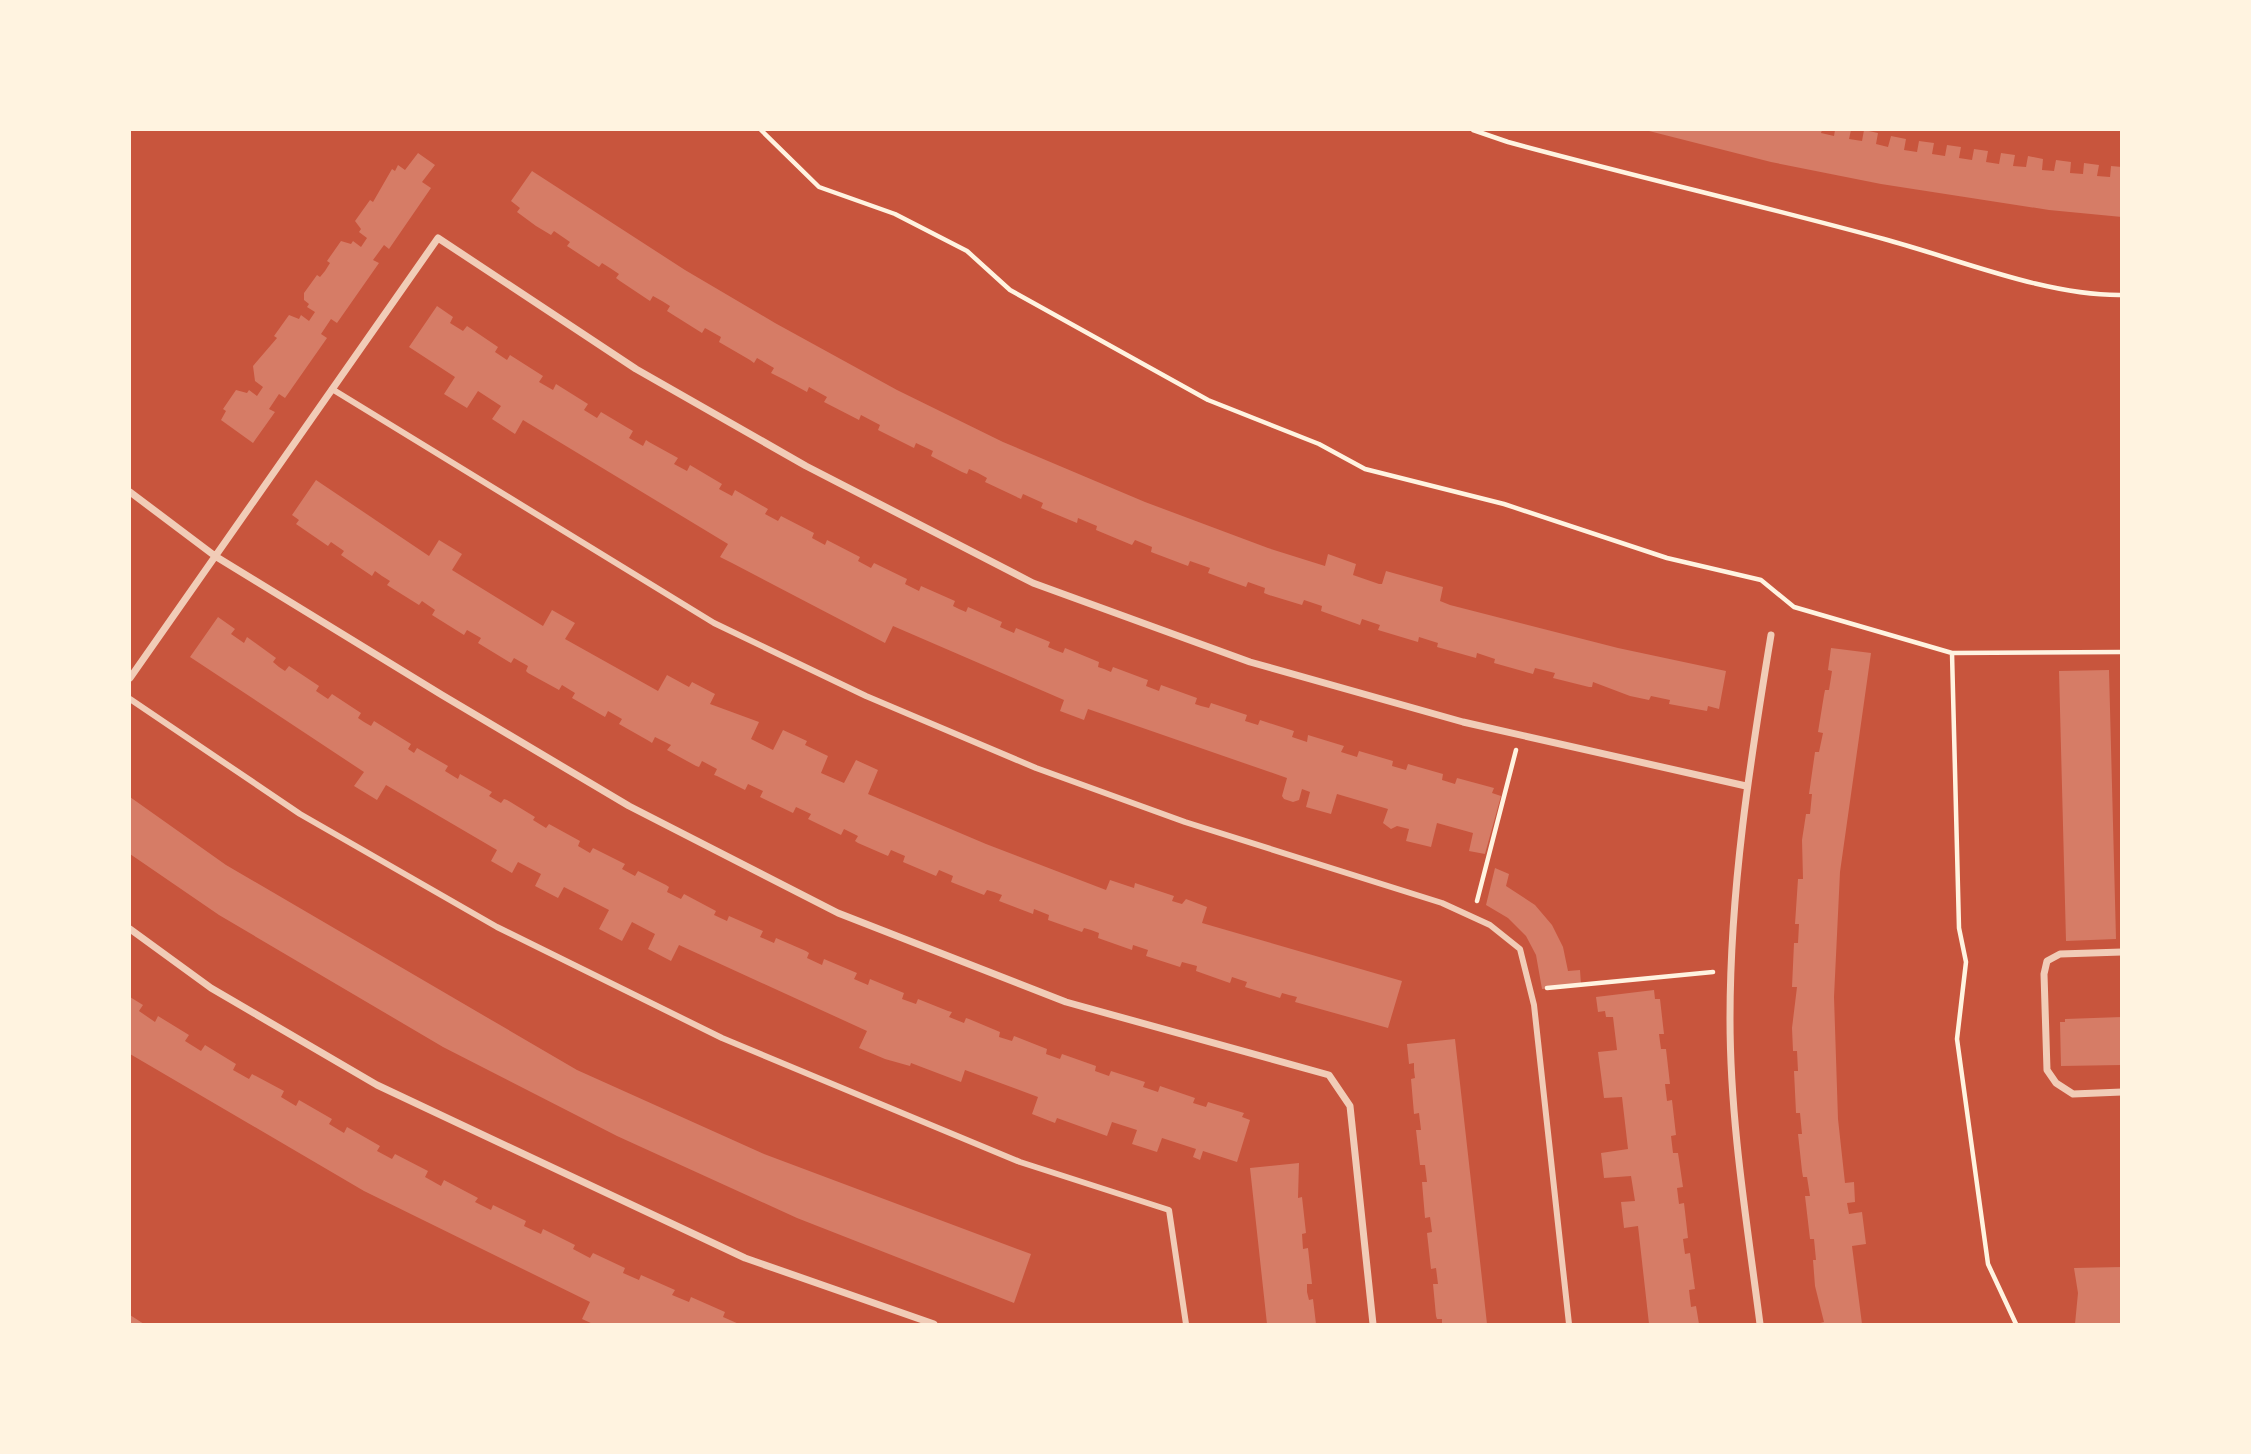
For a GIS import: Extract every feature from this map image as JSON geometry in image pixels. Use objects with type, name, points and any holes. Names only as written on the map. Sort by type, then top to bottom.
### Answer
[{"type":"street","points":[[130,678],[438,238],[636,369],[806,466],[1033,583],[1250,662],[1520,736],[1746,786]]},
{"type":"street","points":[[332,389],[714,623],[866,696],[1061,777],[1185,822],[1442,903],[1490,925],[1520,949],[1530,990],[1569,1325]]},
{"type":"street","points":[[130,492],[215,556],[629,806],[838,913],[1066,1002],[1329,1074],[1350,1106],[1373,1325]]},
{"type":"street","points":[[1760,1325],[1735,1123],[1730,1021],[1731,970],[1746,786],[1771,635]]},
{"type":"street","points":[[130,699],[300,814],[497,927],[722,1038],[1020,1162],[1169,1210],[1186,1325]]},
{"type":"street","points":[[130,929],[211,988],[377,1085],[745,1258],[934,1325]]},
{"type":"street","points":[[2122,953],[2060,954],[2047,961],[2044,974],[2047,1070],[2056,1083],[2073,1094],[2122,1092]]},
{"type":"path","points":[[761,130],[819,187],[895,214],[967,251],[1010,290],[1208,400],[1319,444],[1365,469],[1504,504],[1667,558],[1761,580],[1794,607],[1952,653],[2122,652]]},
{"type":"path","points":[[1473,130],[1520,145],[1882,239],[2063,290],[2095,296],[2122,295]]},
{"type":"path","points":[[1952,653],[1959,928],[1966,962],[1957,1039],[1989,1264],[2016,1325]]},
{"type":"path","points":[[1473,917],[1520,736]]},
{"type":"path","points":[[1530,990],[1731,970]]},
{"type":"building","points":[[1645,130],[1822,130],[1821,133],[1834,136],[1835,130],[1851,130],[1849,139],[1862,141],[1864,130],[1878,133],[1876,144],[1888,147],[1891,136],[1906,139],[1904,150],[1917,152],[1919,141],[1934,143],[1932,154],[1945,156],[1947,145],[1961,147],[1959,158],[1972,160],[1974,149],[1988,151],[1986,162],[1999,164],[2001,153],[2015,155],[2013,166],[2026,167],[2028,156],[2043,159],[2042,170],[2054,171],[2056,160],[2071,162],[2070,173],[2083,174],[2084,163],[2099,165],[2097,176],[2110,177],[2111,166],[2122,167],[2122,217],[2049,210],[1881,184],[1771,162]]},
{"type":"building","points":[[418,153],[435,165],[422,182],[431,188],[389,249],[384,245],[373,260],[379,263],[337,323],[331,319],[321,334],[327,338],[285,398],[279,394],[269,409],[275,412],[253,443],[221,420],[226,411],[223,409],[236,390],[247,393],[249,390],[257,396],[263,387],[255,381],[253,366],[277,338],[274,336],[289,315],[299,319],[301,315],[309,321],[315,312],[307,307],[309,304],[304,300],[304,293],[317,275],[320,277],[325,271],[330,263],[327,261],[341,241],[351,244],[353,241],[361,247],[367,238],[359,232],[361,229],[355,221],[370,200],[373,202],[392,169],[395,171],[398,165],[405,170]]},
{"type":"building","points":[[532,171],[685,270],[775,323],[897,390],[1003,442],[1145,502],[1268,548],[1325,566],[1328,554],[1356,564],[1353,575],[1379,584],[1382,584],[1386,571],[1443,587],[1440,601],[1450,605],[1618,648],[1726,671],[1719,709],[1708,706],[1707,711],[1669,704],[1670,700],[1651,696],[1649,700],[1630,696],[1593,682],[1592,687],[1589,687],[1553,678],[1555,673],[1535,668],[1533,674],[1494,663],[1495,659],[1477,653],[1476,658],[1437,647],[1438,643],[1419,637],[1418,642],[1378,630],[1380,625],[1362,619],[1360,625],[1321,611],[1322,606],[1304,600],[1302,605],[1269,595],[1264,593],[1265,588],[1248,582],[1246,587],[1208,573],[1210,568],[1190,561],[1188,566],[1151,552],[1152,547],[1135,540],[1132,545],[1096,530],[1097,526],[1078,518],[1077,523],[1041,508],[1043,503],[1023,494],[1021,499],[985,482],[987,478],[978,473],[969,469],[967,474],[931,456],[933,451],[916,443],[914,448],[878,430],[880,425],[861,415],[859,420],[824,402],[827,397],[809,387],[807,392],[771,373],[774,368],[757,358],[754,363],[719,342],[721,337],[705,328],[702,333],[667,311],[670,306],[653,296],[650,301],[616,278],[619,274],[610,268],[602,263],[599,267],[567,246],[570,242],[554,231],[551,235],[536,226],[517,212],[520,208],[511,201]]},
{"type":"building","points":[[437,306],[453,317],[450,323],[463,331],[467,326],[498,347],[495,352],[507,360],[510,355],[543,376],[539,382],[553,390],[556,384],[588,404],[584,410],[597,418],[601,412],[633,431],[629,438],[643,446],[646,440],[678,458],[674,464],[687,471],[690,465],[722,484],[719,489],[732,496],[735,490],[768,509],[765,514],[778,521],[781,516],[814,533],[812,538],[825,545],[827,540],[860,557],[858,561],[871,568],[874,563],[907,579],[905,584],[919,591],[921,586],[955,601],[953,606],[959,609],[966,612],[968,607],[1002,622],[1000,627],[1014,633],[1016,628],[1050,642],[1048,647],[1055,650],[1063,653],[1065,648],[1099,662],[1098,667],[1111,672],[1113,667],[1148,680],[1146,686],[1159,691],[1161,685],[1197,698],[1195,704],[1209,708],[1211,703],[1247,715],[1245,721],[1258,725],[1260,720],[1294,731],[1292,737],[1307,742],[1308,735],[1344,746],[1341,752],[1357,757],[1359,751],[1393,761],[1392,766],[1406,770],[1408,764],[1443,774],[1442,780],[1455,784],[1457,778],[1494,788],[1492,793],[1501,796],[1485,854],[1469,851],[1473,833],[1437,823],[1431,847],[1406,841],[1409,829],[1397,826],[1391,829],[1383,823],[1388,809],[1337,794],[1331,814],[1306,807],[1310,792],[1302,789],[1299,800],[1293,802],[1284,799],[1282,796],[1287,778],[1088,709],[1084,720],[1060,711],[1064,700],[893,626],[885,643],[720,557],[728,544],[523,420],[515,434],[492,419],[501,406],[478,391],[467,408],[444,394],[455,377],[409,347]]},
{"type":"building","points":[[316,480],[429,556],[439,540],[462,554],[452,570],[543,626],[552,610],[575,623],[565,639],[658,691],[667,675],[689,687],[692,682],[715,694],[710,704],[759,722],[751,739],[773,750],[783,730],[807,741],[805,745],[828,756],[821,773],[844,783],[856,760],[878,770],[868,794],[986,844],[1106,890],[1110,880],[1134,888],[1135,883],[1174,896],[1172,901],[1182,904],[1186,899],[1207,907],[1202,923],[1402,981],[1388,1028],[1295,1002],[1297,997],[1282,993],[1280,998],[1245,987],[1247,982],[1232,977],[1230,983],[1196,971],[1197,966],[1182,962],[1180,967],[1146,956],[1148,950],[1133,945],[1132,950],[1098,938],[1099,933],[1091,930],[1084,928],[1082,932],[1048,920],[1049,915],[1034,909],[1033,914],[999,901],[1002,895],[987,890],[984,895],[951,882],[953,876],[939,870],[936,876],[903,862],[905,856],[891,850],[888,856],[858,843],[855,841],[858,836],[844,829],[841,835],[808,819],[811,814],[796,807],[793,813],[760,797],[763,791],[748,784],[745,790],[714,775],[717,769],[702,761],[699,767],[696,766],[667,750],[671,745],[655,737],[652,743],[619,724],[622,719],[608,711],[605,717],[572,698],[575,693],[562,685],[559,690],[528,673],[528,666],[514,658],[511,663],[478,643],[481,638],[467,630],[464,635],[432,615],[435,610],[422,601],[419,605],[387,585],[390,581],[375,571],[372,576],[341,555],[344,551],[331,542],[328,546],[296,524],[299,520],[292,515]]},
{"type":"building","points":[[218,617],[235,629],[231,634],[244,643],[247,637],[276,658],[273,662],[279,667],[285,671],[289,666],[319,686],[316,691],[328,699],[332,694],[361,713],[358,718],[364,722],[371,726],[374,721],[411,744],[408,749],[414,753],[417,748],[448,766],[445,771],[458,779],[460,774],[492,792],[489,796],[501,803],[504,799],[507,800],[535,817],[533,820],[546,828],[549,824],[580,841],[578,846],[590,853],[593,848],[625,864],[622,869],[635,876],[638,871],[666,885],[669,887],[667,892],[681,899],[684,894],[716,911],[714,915],[727,921],[729,916],[763,931],[760,937],[774,943],[776,938],[806,951],[809,953],[807,958],[822,965],[824,959],[857,973],[854,979],[868,985],[870,979],[904,993],[902,999],[916,1004],[918,999],[952,1012],[949,1017],[964,1023],[966,1018],[1000,1032],[999,1037],[1012,1041],[1014,1036],[1047,1049],[1046,1054],[1060,1059],[1062,1054],[1096,1066],[1095,1071],[1109,1076],[1111,1071],[1145,1082],[1143,1087],[1158,1092],[1160,1086],[1195,1098],[1193,1103],[1206,1107],[1208,1102],[1244,1113],[1242,1117],[1250,1120],[1237,1162],[1203,1151],[1200,1160],[1193,1157],[1196,1149],[1162,1138],[1157,1152],[1132,1144],[1137,1130],[1112,1122],[1107,1136],[1057,1118],[1055,1123],[1032,1114],[1038,1097],[965,1070],[961,1082],[911,1063],[910,1066],[885,1059],[859,1048],[867,1031],[679,945],[671,961],[648,949],[655,934],[632,922],[622,941],[599,929],[609,910],[564,887],[558,898],[535,886],[541,874],[518,862],[512,873],[491,861],[497,850],[386,785],[377,800],[354,786],[364,772],[190,657]]},
{"type":"building","points":[[1831,648],[1871,653],[1840,872],[1834,997],[1838,1119],[1845,1183],[1854,1182],[1855,1202],[1847,1203],[1849,1214],[1862,1212],[1866,1244],[1852,1246],[1862,1324],[1816,1324],[1824,1322],[1815,1286],[1814,1239],[1810,1239],[1805,1196],[1810,1196],[1807,1177],[1803,1177],[1802,1171],[1798,1134],[1802,1134],[1800,1113],[1796,1113],[1794,1071],[1798,1071],[1797,1051],[1793,1051],[1792,1028],[1797,987],[1792,987],[1794,943],[1798,943],[1799,924],[1795,924],[1798,879],[1803,879],[1802,840],[1806,814],[1810,814],[1812,794],[1809,794],[1815,752],[1819,752],[1823,733],[1818,732],[1825,690],[1829,690],[1832,671],[1828,670]]},
{"type":"building","points":[[2109,670],[2116,939],[2066,941],[2059,671]]},
{"type":"building","points":[[130,797],[226,865],[577,1070],[764,1154],[1031,1254],[1014,1303],[797,1218],[617,1136],[443,1047],[219,915],[130,854]]},
{"type":"building","points":[[1495,868],[1509,874],[1506,886],[1535,905],[1552,925],[1563,947],[1568,971],[1580,970],[1581,985],[1542,989],[1536,955],[1526,936],[1508,918],[1486,905]]},
{"type":"building","points":[[1654,990],[1655,999],[1660,999],[1664,1034],[1659,1034],[1661,1049],[1666,1049],[1670,1084],[1665,1084],[1667,1101],[1672,1100],[1676,1135],[1671,1136],[1673,1153],[1678,1153],[1683,1187],[1677,1188],[1679,1204],[1684,1203],[1688,1238],[1683,1239],[1685,1254],[1690,1253],[1695,1289],[1689,1290],[1691,1307],[1696,1306],[1699,1324],[1649,1324],[1638,1226],[1624,1228],[1621,1202],[1635,1201],[1631,1176],[1604,1178],[1601,1153],[1628,1149],[1622,1097],[1604,1098],[1598,1052],[1617,1050],[1613,1017],[1606,1017],[1605,1011],[1598,1012],[1596,997]]},
{"type":"building","points":[[130,997],[143,1005],[139,1011],[155,1022],[158,1016],[189,1035],[185,1041],[201,1051],[205,1045],[236,1064],[233,1070],[249,1079],[252,1074],[284,1091],[281,1097],[296,1106],[299,1100],[332,1119],[329,1124],[344,1133],[347,1127],[380,1146],[377,1151],[392,1159],[395,1154],[428,1171],[425,1177],[441,1186],[444,1180],[478,1198],[475,1202],[491,1210],[493,1205],[526,1221],[524,1226],[541,1234],[543,1229],[575,1245],[573,1249],[590,1258],[593,1253],[625,1268],[623,1273],[639,1280],[641,1275],[675,1290],[672,1295],[689,1302],[691,1297],[725,1312],[723,1317],[739,1324],[593,1324],[582,1319],[590,1302],[364,1191],[130,1054]]},
{"type":"building","points":[[2122,1017],[2122,1065],[2061,1066],[2060,1022],[2065,1022],[2065,1019]]},
{"type":"building","points":[[1455,1039],[1487,1324],[1442,1324],[1442,1319],[1437,1319],[1436,1316],[1433,1284],[1438,1284],[1436,1268],[1431,1269],[1427,1233],[1432,1232],[1430,1217],[1425,1218],[1422,1182],[1427,1182],[1425,1165],[1420,1165],[1416,1130],[1421,1130],[1419,1113],[1414,1114],[1411,1079],[1415,1078],[1414,1063],[1409,1064],[1407,1044]]},
{"type":"building","points":[[1299,1163],[1298,1198],[1302,1197],[1306,1233],[1302,1234],[1303,1249],[1308,1248],[1312,1284],[1307,1284],[1307,1292],[1309,1300],[1313,1299],[1316,1324],[1267,1324],[1250,1168]]},
{"type":"building","points":[[2122,1267],[2122,1324],[2075,1324],[2078,1293],[2074,1268]]},
{"type":"building","points":[[130,1315],[144,1324],[130,1324]]}]
